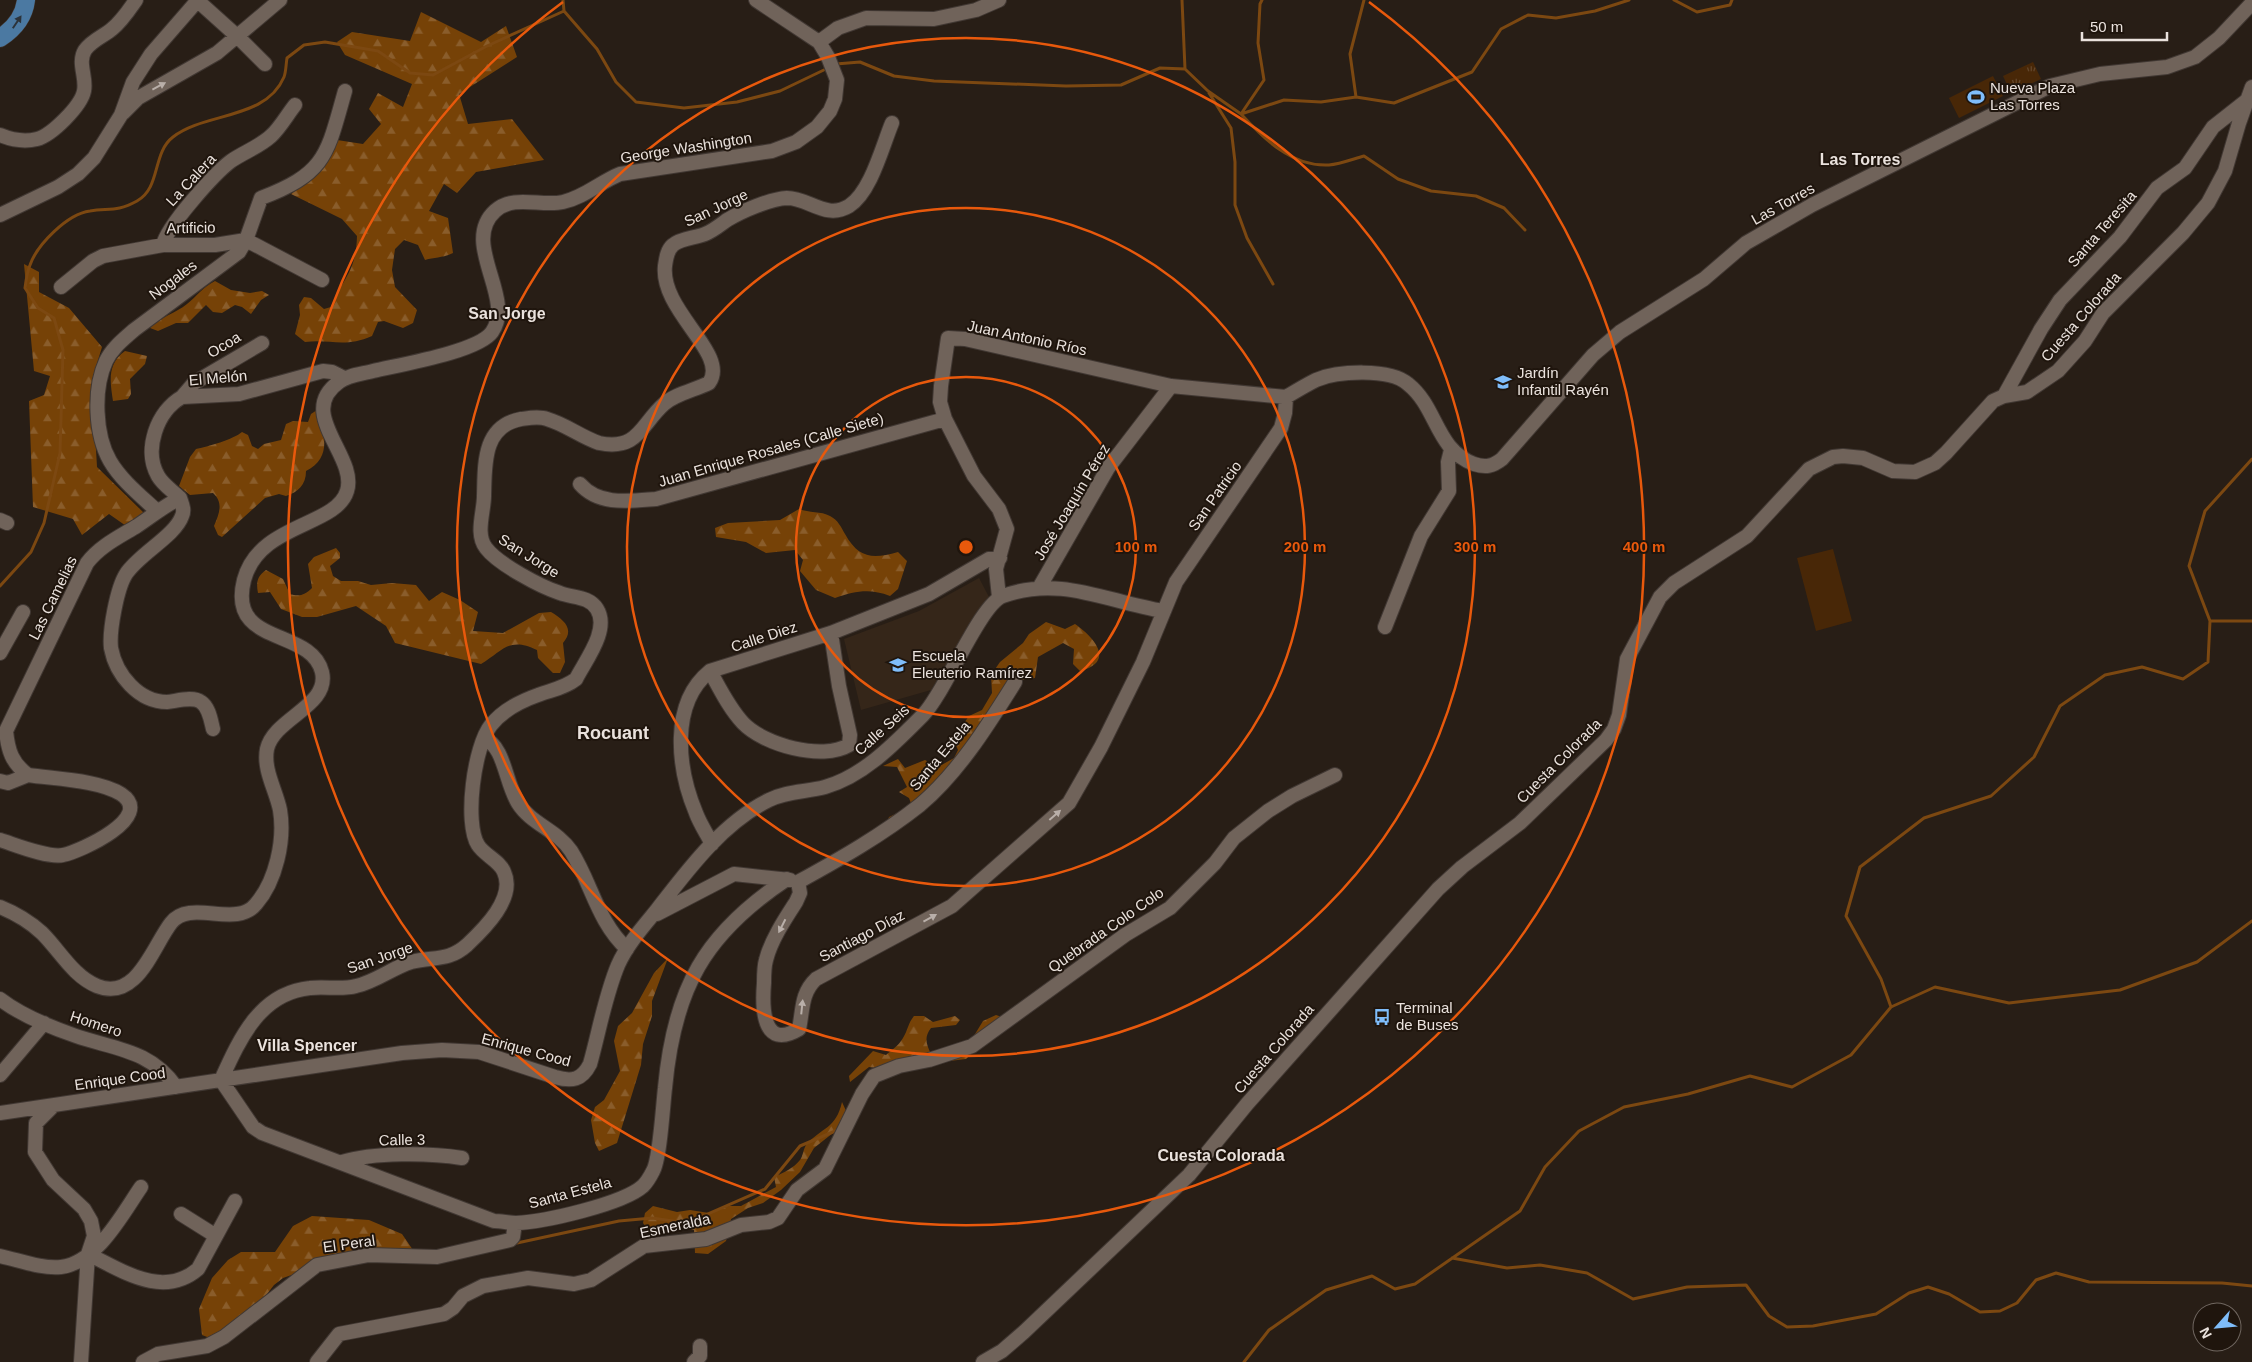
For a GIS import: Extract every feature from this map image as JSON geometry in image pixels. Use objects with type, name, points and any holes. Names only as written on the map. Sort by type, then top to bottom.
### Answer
[{"type":"main road","points":[[0,38],[10,32],[20,20],[26,0]]},
{"type":"street","points":[[0,136],[24,140],[39,138],[61,124],[79,104],[84,95],[85,80],[82,61],[85,51],[120,23],[136,0]]},
{"type":"street","points":[[0,215],[58,187],[78,174],[94,158],[121,115],[133,82],[151,54],[198,0],[265,64]]},
{"type":"street","points":[[121,115],[138,98],[197,66],[238,37],[280,0]]},
{"type":"street","name":"George Washington","points":[[344,378],[464,349],[487,338],[497,323],[498,308],[497,295],[484,253],[484,235],[487,221],[495,211],[518,202],[560,202],[590,192],[610,178],[620,174],[772,151],[796,142],[816,127],[830,111],[835,99],[837,80],[828,57],[819,42],[756,0]]},
{"type":"street","points":[[819,42],[838,28],[866,18],[934,19],[976,10],[999,0]]},
{"type":"street","name":"Las Torres","points":[[1451,450],[1465,460],[1479,466],[1494,465],[1502,459],[1593,355],[1620,332],[1704,279],[1746,243],[1812,205],[2050,86],[2100,74],[2167,67],[2195,57],[2219,38],[2252,3]]},
{"type":"street","name":"Cuesta Colorada","points":[[983,1362],[998,1354],[1024,1332],[1189,1175],[1282,1063],[1438,889],[1462,867],[1520,823],[1606,740],[1614,729],[1619,715],[1627,659],[1660,597],[1674,583],[1748,536],[1809,469],[1821,462],[1833,456],[1863,458],[1893,472],[1915,472],[1935,463],[1969,429],[1993,401],[2004,396],[2027,392],[2058,371],[2085,341],[2103,313],[2183,233],[2208,203],[2226,171],[2246,101],[2252,87]]},
{"type":"street","name":"Nogales","points":[[157,511],[117,472],[102,444],[99,396],[100,379],[106,360],[118,344],[134,330],[239,252],[246,240],[261,198],[296,183],[314,170],[333,140],[345,91]]},
{"type":"street","name":"Santa Teresita","points":[[2004,396],[2041,329],[2060,300],[2120,237],[2157,188],[2185,168],[2213,127],[2246,101]]},
{"type":"street","name":"La Calera","points":[[163,245],[165,236],[173,224],[222,170],[232,160],[257,147],[272,135],[295,105]]},
{"type":"street","name":"San Jorge","points":[[221,1080],[243,1035],[257,1015],[273,1001],[290,992],[311,988],[356,986],[412,962],[450,957],[467,945],[493,917],[508,889],[504,872],[478,846],[471,826],[475,773],[484,738],[490,726],[508,709],[536,695],[570,684],[576,679],[597,637],[600,625],[597,609],[591,603],[550,590],[503,562],[485,548],[480,534],[484,504],[484,462],[490,442],[504,425],[512,421],[537,417],[548,419],[599,443],[607,445],[625,442],[645,428],[665,403],[709,383],[714,372],[713,360],[677,310],[668,292],[664,272],[668,252],[672,246],[706,234],[742,212],[788,198],[830,211],[849,206],[869,180],[892,123]]},
{"type":"street","points":[[246,240],[322,280]]},
{"type":"street","name":"Artificio","points":[[61,287],[103,256],[163,245],[215,245],[246,240]]},
{"type":"street","name":"Juan Antonio Ríos","points":[[1000,597],[996,569],[1007,529],[999,509],[974,476],[944,419],[940,402],[940,386],[948,338],[965,339],[1171,386],[1286,397]]},
{"type":"street","name":"Ocoa","points":[[182,397],[204,377],[262,342]]},
{"type":"street","name":"El Melón","points":[[180,498],[158,476],[152,453],[153,442],[162,416],[168,407],[182,397],[240,394],[323,371],[332,372],[344,378]]},
{"type":"street","points":[[1286,397],[1318,380],[1344,374],[1384,373],[1407,382],[1422,398],[1451,450],[1448,462],[1449,491],[1421,536],[1385,627]]},
{"type":"street","points":[[0,907],[14,913],[41,932],[62,959],[82,976],[96,986],[108,989],[118,988],[134,979],[173,919],[187,913],[232,914],[255,906],[265,890],[274,869],[282,839],[280,812],[269,776],[267,750],[271,739],[278,730],[319,694],[323,683],[319,664],[308,651],[256,627],[244,607],[242,592],[245,575],[253,559],[265,545],[334,508],[343,500],[349,480],[347,468],[326,425],[324,408],[328,393],[344,378]]},
{"type":"street","name":"José Joaquín Pérez","points":[[1039,588],[1108,468],[1171,386]]},
{"type":"street","name":"San Patricio","points":[[1163,611],[1176,582],[1281,428],[1285,413],[1286,397]]},
{"type":"street","name":"Juan Enrique Rosales (Calle Siete)","points":[[580,484],[593,496],[602,499],[635,501],[656,499],[944,419]]},
{"type":"street","points":[[180,498],[183,507],[182,516],[162,539],[136,560],[125,576],[114,619],[112,649],[124,679],[136,690],[157,701],[195,700],[202,702],[213,729]]},
{"type":"street","name":"Las Camelias","points":[[28,775],[18,767],[12,758],[8,749],[6,732],[87,563],[94,554],[108,544],[180,498]]},
{"type":"street","name":"Calle Diez","points":[[712,844],[696,813],[687,781],[681,747],[682,722],[687,697],[702,677],[710,671],[831,633],[929,594],[989,560],[1000,558]]},
{"type":"street","points":[[1000,597],[1039,588],[1058,587],[1163,611]]},
{"type":"street","name":"Calle Seis","points":[[626,950],[684,874],[733,825],[771,799],[843,781],[865,768],[925,713],[982,619],[1000,597]]},
{"type":"street","name":"Santiago Díaz","points":[[792,880],[800,893],[766,960],[764,1015],[769,1028],[777,1034],[788,1035],[799,1029],[807,987],[816,979],[952,906],[1069,803],[1101,747],[1137,675],[1160,624],[1163,611]]},
{"type":"street","points":[[0,653],[22,612]]},
{"type":"street","points":[[710,671],[733,711],[756,734],[808,751],[839,750],[849,745],[850,734],[831,633]]},
{"type":"street","name":"Santa Estela","points":[[221,1080],[253,1126],[262,1133],[342,1162],[397,1186],[494,1221],[515,1223],[599,1206],[642,1186],[654,1169],[667,1060],[679,1004],[714,942],[730,923],[757,899],[871,840],[920,804],[960,762],[1015,682]]},
{"type":"street","points":[[484,738],[493,742],[500,753],[509,790],[519,806],[531,819],[561,838],[571,852],[612,936],[626,950]]},
{"type":"street","points":[[0,781],[8,783],[28,775],[108,788],[123,795],[130,804],[131,812],[126,819],[107,835],[62,855],[50,855],[0,840]]},
{"type":"street","name":"Quebrada Colo Colo","points":[[874,1076],[899,1066],[929,1060],[972,1046],[1125,935],[1170,908],[1215,862],[1234,838],[1268,811],[1292,796],[1335,776]]},
{"type":"street","points":[[651,917],[734,874],[792,880]]},
{"type":"street","name":"Enrique Cood","points":[[0,1114],[221,1080],[442,1050],[479,1052],[568,1081],[578,1079],[585,1075],[590,1064],[618,967],[626,950]]},
{"type":"street","name":"Homero","points":[[0,999],[13,1009],[44,1023],[148,1060],[166,1072],[176,1087]]},
{"type":"street","points":[[0,1076],[44,1023]]},
{"type":"street","name":"Esmeralda","points":[[317,1362],[340,1334],[444,1314],[453,1308],[463,1296],[483,1286],[528,1278],[574,1284],[591,1280],[644,1246],[706,1240],[741,1225],[769,1222],[778,1218],[797,1190],[825,1169],[862,1094],[874,1076]]},
{"type":"street","points":[[54,1105],[36,1122],[35,1152],[53,1180],[84,1209],[91,1221],[94,1236],[88,1254],[81,1362]]},
{"type":"street","name":"Calle 3","points":[[342,1162],[359,1157],[446,1156],[462,1158]]},
{"type":"street","points":[[0,1256],[45,1266],[61,1267],[76,1263],[103,1241],[141,1187]]},
{"type":"street","points":[[88,1254],[139,1279],[161,1283],[176,1282],[190,1276],[198,1269],[235,1201]]},
{"type":"street","points":[[181,1214],[216,1236]]},
{"type":"street","name":"El Peral","points":[[143,1362],[158,1354],[208,1346],[224,1337],[317,1266],[369,1255],[437,1257],[510,1240],[513,1236],[515,1223]]},
{"type":"street","points":[[694,1362],[700,1356],[700,1346]]},
{"type":"shaded area","name":"Escuela Eleuterio Ramírez","points":[[979,578],[989,597],[931,690],[861,710],[844,639],[919,611]]},
{"type":"green space","points":[[421,12],[481,42],[506,26],[517,57],[459,94],[468,124],[512,119],[544,160],[476,172],[457,193],[444,184],[429,211],[448,218],[453,253],[425,260],[418,245],[404,240],[395,249],[392,270],[395,287],[417,310],[413,323],[403,328],[384,321],[378,322],[372,336],[354,342],[305,342],[295,334],[300,315],[299,305],[304,297],[311,298],[324,309],[331,307],[352,266],[357,236],[342,219],[291,194],[315,174],[337,140],[363,144],[381,124],[369,109],[378,93],[403,107],[412,84],[345,55],[337,42],[352,32],[410,41]]},
{"type":"green space","points":[[2033,62],[2041,79],[2011,93],[2003,76]]},
{"type":"green space","name":"Nueva Plaza Las Torres","points":[[1993,76],[2003,96],[1959,118],[1949,98]]},
{"type":"green space","points":[[24,264],[39,272],[39,292],[69,308],[102,347],[92,380],[97,467],[146,515],[129,528],[109,514],[82,535],[73,519],[33,507],[29,401],[44,395],[50,376],[34,371]]},
{"type":"green space","points":[[215,281],[231,290],[250,293],[262,291],[269,295],[261,300],[251,314],[242,307],[235,305],[222,313],[213,312],[206,305],[188,323],[176,323],[158,331],[150,328],[158,321],[183,307]]},
{"type":"green space","points":[[125,351],[147,356],[145,364],[130,379],[131,394],[128,399],[113,401],[111,373],[115,361]]},
{"type":"green space","points":[[317,410],[324,436],[323,452],[315,465],[306,471],[303,484],[286,496],[279,494],[265,498],[222,537],[218,535],[214,526],[220,509],[213,493],[190,495],[179,486],[190,457],[196,449],[227,440],[242,432],[248,435],[252,446],[258,449],[264,444],[281,440],[286,424],[293,421],[308,422],[311,414]]},
{"type":"green space","points":[[799,509],[823,513],[833,518],[850,542],[861,553],[881,556],[898,552],[907,561],[898,589],[890,596],[862,591],[835,598],[816,590],[800,571],[803,560],[795,550],[766,553],[746,542],[716,537],[715,528],[728,523],[780,520]]},
{"type":"green space","points":[[336,548],[340,553],[340,558],[330,566],[333,576],[341,581],[358,581],[371,585],[392,583],[416,585],[429,601],[442,592],[460,600],[478,612],[473,631],[503,633],[539,613],[551,612],[564,622],[568,629],[563,643],[565,662],[560,673],[553,673],[538,658],[537,650],[520,644],[501,650],[481,664],[395,643],[386,626],[356,606],[317,617],[302,617],[281,609],[270,592],[258,593],[258,580],[266,570],[283,579],[290,594],[302,595],[312,588],[308,564],[314,557]]},
{"type":"green space","points":[[1833,549],[1852,621],[1816,631],[1797,558]]},
{"type":"green space","points":[[1046,622],[1065,629],[1075,624],[1082,629],[1098,649],[1099,656],[1097,662],[1091,667],[1080,671],[1073,664],[1074,649],[1063,643],[1038,657],[1035,678],[1015,681],[963,766],[885,828],[889,817],[912,806],[909,798],[899,792],[907,787],[897,767],[883,766],[898,759],[905,768],[925,760],[938,767],[954,758],[958,750],[953,739],[969,716],[982,710],[992,693],[991,675],[1000,662],[1023,643],[1029,634]]},
{"type":"green space","points":[[668,958],[652,1001],[652,1016],[643,1044],[641,1065],[617,1143],[599,1151],[595,1143],[591,1120],[595,1107],[604,1100],[620,1071],[614,1041],[618,1026],[632,1013],[654,973]]},
{"type":"green space","points":[[996,1015],[1008,1019],[966,1059],[884,1069],[869,1067],[850,1082],[849,1076],[873,1051],[886,1055],[897,1045],[903,1038],[914,1016],[924,1016],[933,1022],[955,1016],[960,1020],[956,1025],[931,1028],[927,1034],[926,1041],[931,1054],[972,1039],[983,1021]]},
{"type":"green space","points":[[842,1102],[847,1113],[838,1129],[814,1148],[800,1172],[781,1190],[763,1203],[748,1208],[731,1219],[726,1241],[708,1254],[695,1253],[694,1230],[665,1224],[647,1229],[643,1223],[645,1213],[653,1206],[677,1212],[690,1210],[709,1213],[729,1206],[741,1206],[776,1187],[774,1177],[798,1163],[806,1145],[836,1118]]},
{"type":"green space","points":[[312,1216],[369,1220],[402,1234],[415,1253],[303,1271],[283,1278],[274,1285],[257,1307],[215,1340],[202,1335],[199,1309],[212,1278],[228,1260],[241,1252],[275,1252],[293,1226]]},
{"type":"waterway","points":[[563,0],[564,11],[597,49],[616,82],[636,102],[684,108],[737,102],[780,91],[828,68]]},
{"type":"waterway","points":[[1182,0],[1185,69]]},
{"type":"waterway","points":[[1262,0],[1260,4],[1258,43],[1264,80],[1241,114],[1269,142],[1291,156],[1316,164],[1342,163],[1364,156],[1398,179],[1431,191],[1476,196],[1504,208],[1525,230]]},
{"type":"waterway","points":[[1356,97],[1350,54],[1364,0]]},
{"type":"waterway","points":[[836,64],[860,62],[894,76],[934,81],[1066,86],[1121,85],[1160,68],[1185,69],[1208,91],[1241,114],[1284,100],[1321,102],[1356,97],[1394,103],[1472,72],[1501,29],[1528,15],[1556,18],[1595,11],[1629,0]]},
{"type":"waterway","points":[[1674,0],[1697,12],[1730,5],[1732,0]]},
{"type":"waterway","points":[[0,586],[31,552],[44,523],[60,453],[63,350],[54,318],[38,308],[25,288],[28,270],[34,257],[46,240],[63,224],[81,213],[118,208],[137,201],[145,195],[150,188],[162,152],[166,144],[173,137],[201,123],[234,114],[264,101],[275,91],[284,77],[287,58],[304,45],[325,42],[378,51],[410,73],[433,75],[487,46],[564,11]]},
{"type":"waterway","points":[[1209,93],[1231,128],[1235,162],[1235,205],[1247,238],[1273,284]]},
{"type":"waterway","points":[[1244,1362],[1269,1330],[1326,1290],[1372,1276],[1395,1289],[1415,1284],[1520,1211],[1545,1167],[1579,1131],[1624,1107],[1688,1094],[1750,1076],[1792,1087],[1851,1055],[1891,1007],[1881,979],[1846,916],[1860,867],[1924,818],[1991,796],[2034,757],[2060,706],[2105,675],[2142,667],[2183,679],[2208,662],[2210,621],[2189,566],[2205,511],[2252,459]]},
{"type":"waterway","points":[[2210,621],[2252,621]]},
{"type":"waterway","points":[[1891,1007],[1935,987],[2009,1003],[2120,990],[2197,962],[2252,921]]},
{"type":"waterway","name":"Quebrada Colo Colo","points":[[517,1243],[619,1221],[652,1218],[687,1223],[765,1189],[800,1146],[840,1129]]},
{"type":"waterway","points":[[1452,1258],[1507,1268],[1540,1265],[1587,1273],[1633,1299],[1687,1287],[1746,1285],[1769,1316],[1787,1327],[1813,1326],[1876,1314],[1909,1293],[1928,1287],[1949,1294],[1980,1312],[2000,1311],[2017,1303],[2036,1280],[2056,1273],[2089,1282],[2222,1283],[2252,1286]]},
{"type":"place","name":"Nueva Plaza Las Torres","points":[[1976,97]]},
{"type":"place","name":"Jardín Infantil Rayén","points":[[1503,382]]},
{"type":"place","name":"Escuela Eleuterio Ramírez","points":[[898,665]]},
{"type":"place","name":"Terminal de Buses","points":[[1382,1017]]},
{"type":"district","name":"Las Torres","points":[[1860,159]]},
{"type":"district","name":"San Jorge","points":[[507,313]]},
{"type":"district","name":"Rocuant","points":[[613,733]]},
{"type":"district","name":"Villa Spencer","points":[[307,1045]]},
{"type":"district","name":"Cuesta Colorada","points":[[1221,1155]]}]
